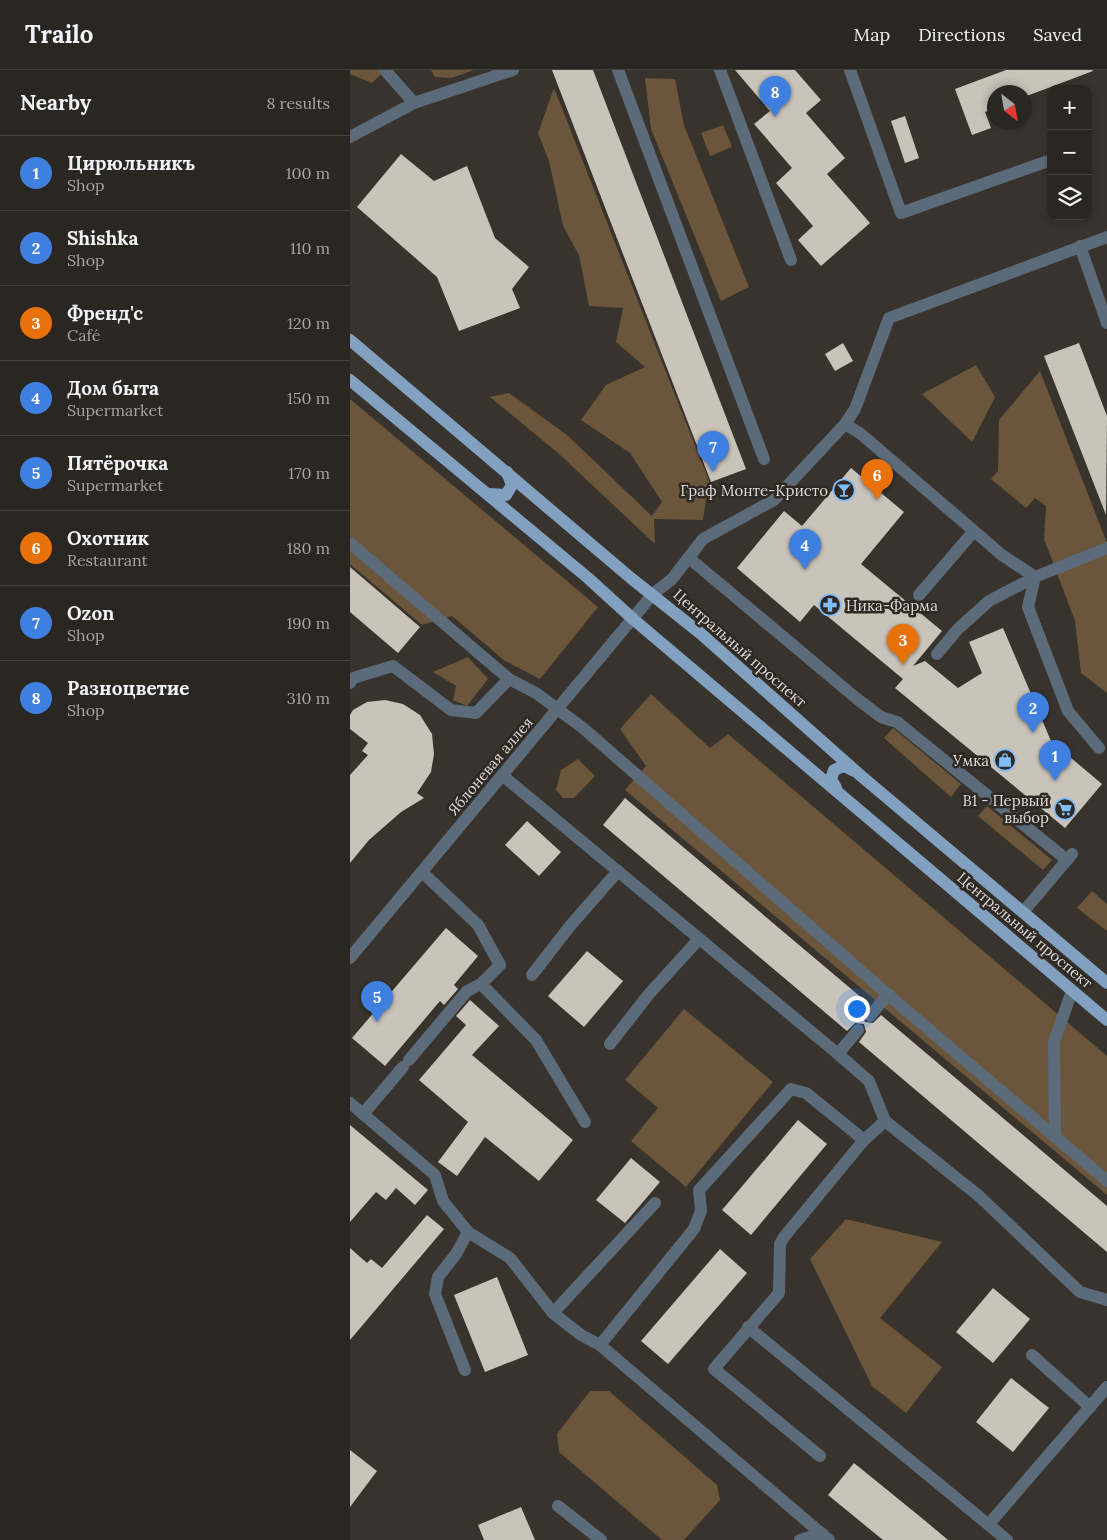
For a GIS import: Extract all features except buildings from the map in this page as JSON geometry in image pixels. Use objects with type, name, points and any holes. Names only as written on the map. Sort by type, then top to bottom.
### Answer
[{"type":"main road","name":"Центральный проспект","points":[[350,340],[632,579],[653,594],[860,775],[1024,910],[1107,983]]},
{"type":"main road","name":"Центральный проспект","points":[[350,380],[488,494],[1107,1020]]},
{"type":"main road","points":[[488,494],[506,496],[512,485],[506,472]]},
{"type":"main road","points":[[841,794],[830,778],[834,770],[847,766],[860,775]]},
{"type":"street","points":[[385,70],[414,103]]},
{"type":"street","points":[[350,137],[414,103],[513,70]]},
{"type":"street","points":[[618,70],[764,459]]},
{"type":"street","points":[[720,70],[790,260]]},
{"type":"street","points":[[850,70],[901,213],[1047,161]]},
{"type":"street","name":"Яблоневая аллея","points":[[350,958],[653,594],[672,579],[703,539],[774,500],[845,424],[855,409],[889,318],[1107,237]]},
{"type":"street","points":[[1080,246],[1107,323]]},
{"type":"street","points":[[845,424],[861,434],[1002,555],[1035,577]]},
{"type":"street","points":[[919,595],[974,531]]},
{"type":"street","points":[[350,543],[510,678],[583,728],[888,994],[1107,1181]]},
{"type":"street","points":[[937,654],[958,629],[989,601],[1035,577],[1107,548]]},
{"type":"street","points":[[689,558],[856,698],[881,717],[897,722],[1070,857],[1024,910]]},
{"type":"street","points":[[1035,577],[1028,607],[1068,710],[1099,748]]},
{"type":"street","points":[[351,679],[393,666],[451,710],[476,713],[510,678]]},
{"type":"street","points":[[502,775],[869,1081],[885,1122],[979,1196],[1080,1292],[1107,1300]]},
{"type":"street","points":[[532,975],[570,926],[618,871]]},
{"type":"street","points":[[363,1114],[467,991],[481,984],[500,965],[478,925],[422,872]]},
{"type":"street","points":[[610,1044],[649,994],[699,939]]},
{"type":"street","points":[[481,984],[536,1040],[585,1122]]},
{"type":"street","points":[[1055,1138],[1054,1042],[1072,991]]},
{"type":"street","points":[[870,1016],[888,994]]},
{"type":"street","points":[[838,1054],[858,1030]]},
{"type":"street","points":[[600,1345],[694,1229],[701,1211],[700,1190],[791,1089],[806,1093],[864,1140]]},
{"type":"street","points":[[350,1103],[435,1175],[443,1201],[468,1232],[510,1258],[553,1313],[581,1335],[600,1345],[826,1537]]},
{"type":"street","points":[[820,1456],[714,1369],[779,1293],[780,1244],[864,1140],[885,1122]]},
{"type":"street","points":[[553,1313],[655,1203]]},
{"type":"street","points":[[465,1370],[435,1294],[438,1277],[456,1254],[468,1232]]},
{"type":"street","points":[[748,1327],[989,1524],[1006,1540]]},
{"type":"street","points":[[1032,1355],[1090,1407]]},
{"type":"street","points":[[989,1524],[1107,1387]]},
{"type":"street","points":[[558,1506],[601,1540]]},
{"type":"street","points":[[800,1540],[826,1537]]},
{"type":"shaded area","points":[[350,70],[385,70],[372,83],[350,74]]},
{"type":"shaded area","points":[[431,70],[474,70],[451,78],[435,77]]},
{"type":"shaded area","points":[[645,78],[675,79],[684,125],[749,287],[721,301],[651,129]]},
{"type":"shaded area","points":[[554,88],[709,481],[703,520],[654,519],[655,544],[558,453],[490,397],[509,393],[567,435],[652,516],[662,502],[630,453],[581,420],[606,385],[645,367],[616,342],[623,308],[589,306],[579,255],[563,226],[549,161],[538,133]]},
{"type":"shaded area","points":[[723,125],[732,147],[710,156],[701,133]]},
{"type":"shaded area","points":[[976,365],[995,397],[972,442],[922,394]]},
{"type":"shaded area","points":[[1040,371],[1107,543],[1107,693],[1081,673],[1075,621],[1044,539],[1046,506],[1035,498],[1026,508],[991,479],[998,471],[999,420]]},
{"type":"shaded area","points":[[350,399],[598,607],[540,679],[505,661],[452,616],[422,625],[350,564]]},
{"type":"shaded area","points":[[468,657],[488,679],[467,706],[453,700],[456,686],[433,672]]},
{"type":"shaded area","points":[[651,694],[710,748],[728,734],[1107,1056],[1107,1195],[625,790],[646,766],[620,729]]},
{"type":"shaded area","points":[[893,728],[961,784],[951,797],[884,738]]},
{"type":"shaded area","points":[[578,759],[595,776],[574,798],[563,798],[556,790],[561,770]]},
{"type":"shaded area","points":[[987,806],[1052,860],[1043,870],[978,816]]},
{"type":"shaded area","points":[[1092,891],[1107,904],[1107,931],[1077,908]]},
{"type":"shaded area","points":[[684,1009],[773,1082],[686,1187],[631,1141],[658,1108],[625,1080]]},
{"type":"shaded area","points":[[846,1219],[942,1242],[880,1318],[942,1367],[906,1413],[872,1386],[810,1259]]},
{"type":"shaded area","points":[[590,1391],[609,1391],[717,1485],[720,1500],[684,1540],[662,1540],[559,1452],[557,1434]]},
{"type":"place","name":"Разноцветие","points":[[775,117]]},
{"type":"place","name":"Ozon","points":[[713,472]]},
{"type":"place","name":"Граф Монте-Кристо","points":[[844,490]]},
{"type":"place","name":"Охотник","points":[[877,500]]},
{"type":"place","name":"Дом быта","points":[[805,570]]},
{"type":"place","name":"Ника-Фарма","points":[[830,605]]},
{"type":"place","name":"Френд'с","points":[[903,665]]},
{"type":"place","name":"Shishka","points":[[1033,733]]},
{"type":"place","name":"Умка","points":[[1005,760]]},
{"type":"place","name":"Цирюльникъ","points":[[1055,781]]},
{"type":"place","name":"В1 - Первый выбор","points":[[1065,809]]},
{"type":"place","name":"Пятёрочка","points":[[377,1022]]}]
